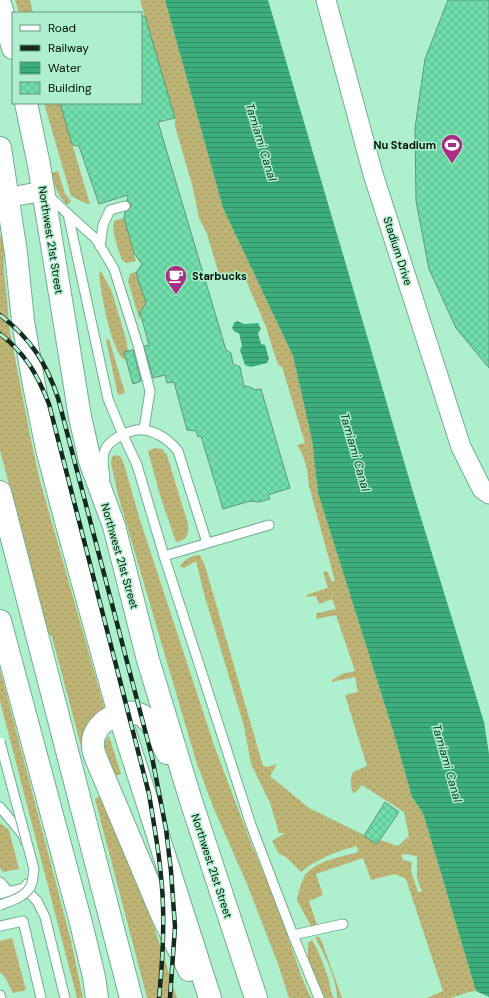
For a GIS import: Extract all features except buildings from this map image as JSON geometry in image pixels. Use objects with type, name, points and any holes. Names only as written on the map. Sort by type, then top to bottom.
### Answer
[{"type":"main road","points":[[0,4],[12,45]]},
{"type":"main road","name":"Northwest 21st Street","points":[[26,104],[44,191],[82,432],[90,461],[114,526],[148,660],[192,804],[256,998]]},
{"type":"main road","points":[[0,148],[4,198],[34,386],[47,449],[119,714],[210,998]]},
{"type":"main road","points":[[0,492],[131,998]]},
{"type":"main road","points":[[0,621],[81,923],[94,977],[97,998]]},
{"type":"main road","points":[[192,804],[159,736],[148,720],[134,712],[119,714],[107,721],[97,730],[93,740],[94,752],[162,914],[202,998]]},
{"type":"street","name":"Stadium Drive","points":[[326,0],[373,174],[461,447],[482,490],[489,494]]},
{"type":"street","points":[[4,198],[44,191]]},
{"type":"lane","points":[[44,191],[96,239],[114,269],[150,390],[144,429]]},
{"type":"lane","points":[[100,246],[103,225],[112,205],[125,206]]},
{"type":"lane","points":[[68,214],[108,399],[137,465],[164,556],[251,825],[293,936],[319,998]]},
{"type":"lane","points":[[114,526],[104,470],[105,450],[110,442],[123,435],[144,429],[162,436],[178,451],[207,543]]},
{"type":"lane","points":[[164,556],[269,525]]},
{"type":"lane","points":[[0,742],[34,869],[32,883],[27,891],[17,899],[0,905]]},
{"type":"lane","points":[[0,807],[23,835],[32,866],[30,880],[24,888],[4,893],[0,882]]},
{"type":"lane","points":[[24,888],[37,901],[45,916],[65,998]]},
{"type":"lane","points":[[0,926],[23,921],[41,998]]},
{"type":"lane","points":[[293,936],[343,924]]},
{"type":"shaded area","points":[[15,0],[30,0],[33,12],[19,12]]},
{"type":"shaded area","points":[[140,0],[165,0],[223,208],[293,356],[312,440],[318,493],[394,734],[412,797],[423,813],[476,991],[451,998],[427,998],[443,991],[406,879],[395,874],[371,880],[363,858],[316,874],[323,895],[309,901],[317,925],[314,932],[297,900],[300,886],[306,874],[317,865],[324,862],[358,852],[357,846],[328,856],[301,872],[286,857],[279,854],[272,841],[285,833],[279,833],[270,803],[251,764],[244,726],[204,594],[196,561],[184,568],[180,566],[186,560],[194,556],[200,555],[205,566],[263,766],[268,767],[277,764],[270,776],[309,808],[364,835],[377,844],[380,840],[398,846],[409,836],[404,812],[362,785],[355,793],[353,793],[352,790],[351,777],[353,772],[367,766],[345,695],[358,692],[355,677],[332,682],[332,680],[342,674],[355,671],[336,615],[316,619],[317,613],[336,609],[332,599],[319,604],[316,596],[305,597],[309,594],[328,588],[323,572],[327,571],[332,582],[335,581],[309,486],[307,469],[302,453],[297,445],[305,443],[282,367],[278,365],[266,327],[246,280],[241,274],[222,277],[219,274],[207,234],[199,218],[193,188],[175,126],[175,118]],"holes":[[[405,854],[417,856],[417,878],[422,892],[418,892],[411,871],[412,862],[403,860],[401,855]]]},
{"type":"shaded area","points":[[44,104],[60,104],[90,204],[71,196]]},
{"type":"shaded area","points":[[58,171],[65,194],[71,201],[67,205],[61,198],[54,182],[52,173]]},
{"type":"shaded area","points":[[124,218],[136,261],[126,263],[122,260],[113,225],[114,221]]},
{"type":"shaded area","points":[[0,234],[4,247],[4,271],[9,327],[39,477],[105,710],[84,752],[85,761],[52,637],[47,630],[0,450]]},
{"type":"shaded area","points":[[101,271],[111,289],[126,339],[128,351],[124,353],[126,359],[123,359],[118,352],[110,331],[100,283],[99,274]]},
{"type":"shaded area","points":[[138,271],[140,285],[148,308],[140,311],[141,318],[139,318],[128,281],[130,274]]},
{"type":"shaded area","points":[[109,339],[125,393],[118,395],[106,340]]},
{"type":"shaded area","points":[[155,448],[162,449],[167,455],[188,524],[188,534],[183,540],[176,542],[160,495],[148,451]]},
{"type":"shaded area","points":[[115,455],[120,456],[123,461],[140,520],[215,748],[251,843],[276,902],[302,978],[311,998],[289,998],[278,964],[247,884],[214,809],[196,761],[118,495],[111,463],[112,457]]},
{"type":"shaded area","points":[[0,669],[71,941],[83,998],[77,998],[0,701]]},
{"type":"shaded area","points":[[109,736],[121,774],[114,776],[105,750],[106,740]]},
{"type":"shaded area","points":[[100,796],[153,924],[177,998],[147,998],[95,799]]},
{"type":"shaded area","points":[[0,823],[9,830],[19,869],[3,872],[0,868]]},
{"type":"shaded area","points":[[315,937],[319,937],[322,942],[342,998],[337,998],[333,975]]},
{"type":"shaded area","points":[[12,938],[26,990],[13,993],[6,979],[0,972],[0,941]]},
{"type":"shaded area","points":[[312,940],[323,962],[334,998],[325,998],[308,960],[308,943]]},
{"type":"water","name":"Tamiami Canal","points":[[165,0],[268,0],[413,492],[484,722],[489,754],[489,997],[476,991],[423,813],[412,797],[394,734],[318,493],[312,440],[293,356],[223,208]]},
{"type":"water","points":[[237,321],[244,324],[258,323],[261,329],[258,333],[261,344],[265,345],[269,359],[267,363],[251,367],[245,365],[240,350],[242,346],[239,333],[235,332],[232,328],[234,323]]},
{"type":"railway","points":[[0,315],[20,333],[36,352],[48,373],[58,398],[152,757],[166,829],[171,871],[175,927],[170,998]]},
{"type":"railway","points":[[0,334],[17,349],[30,365],[49,404],[149,794],[158,850],[162,892],[163,941],[159,998]]},
{"type":"place","name":"Nu Stadium","points":[[452,164]]},
{"type":"place","name":"Starbucks","points":[[176,296]]}]
